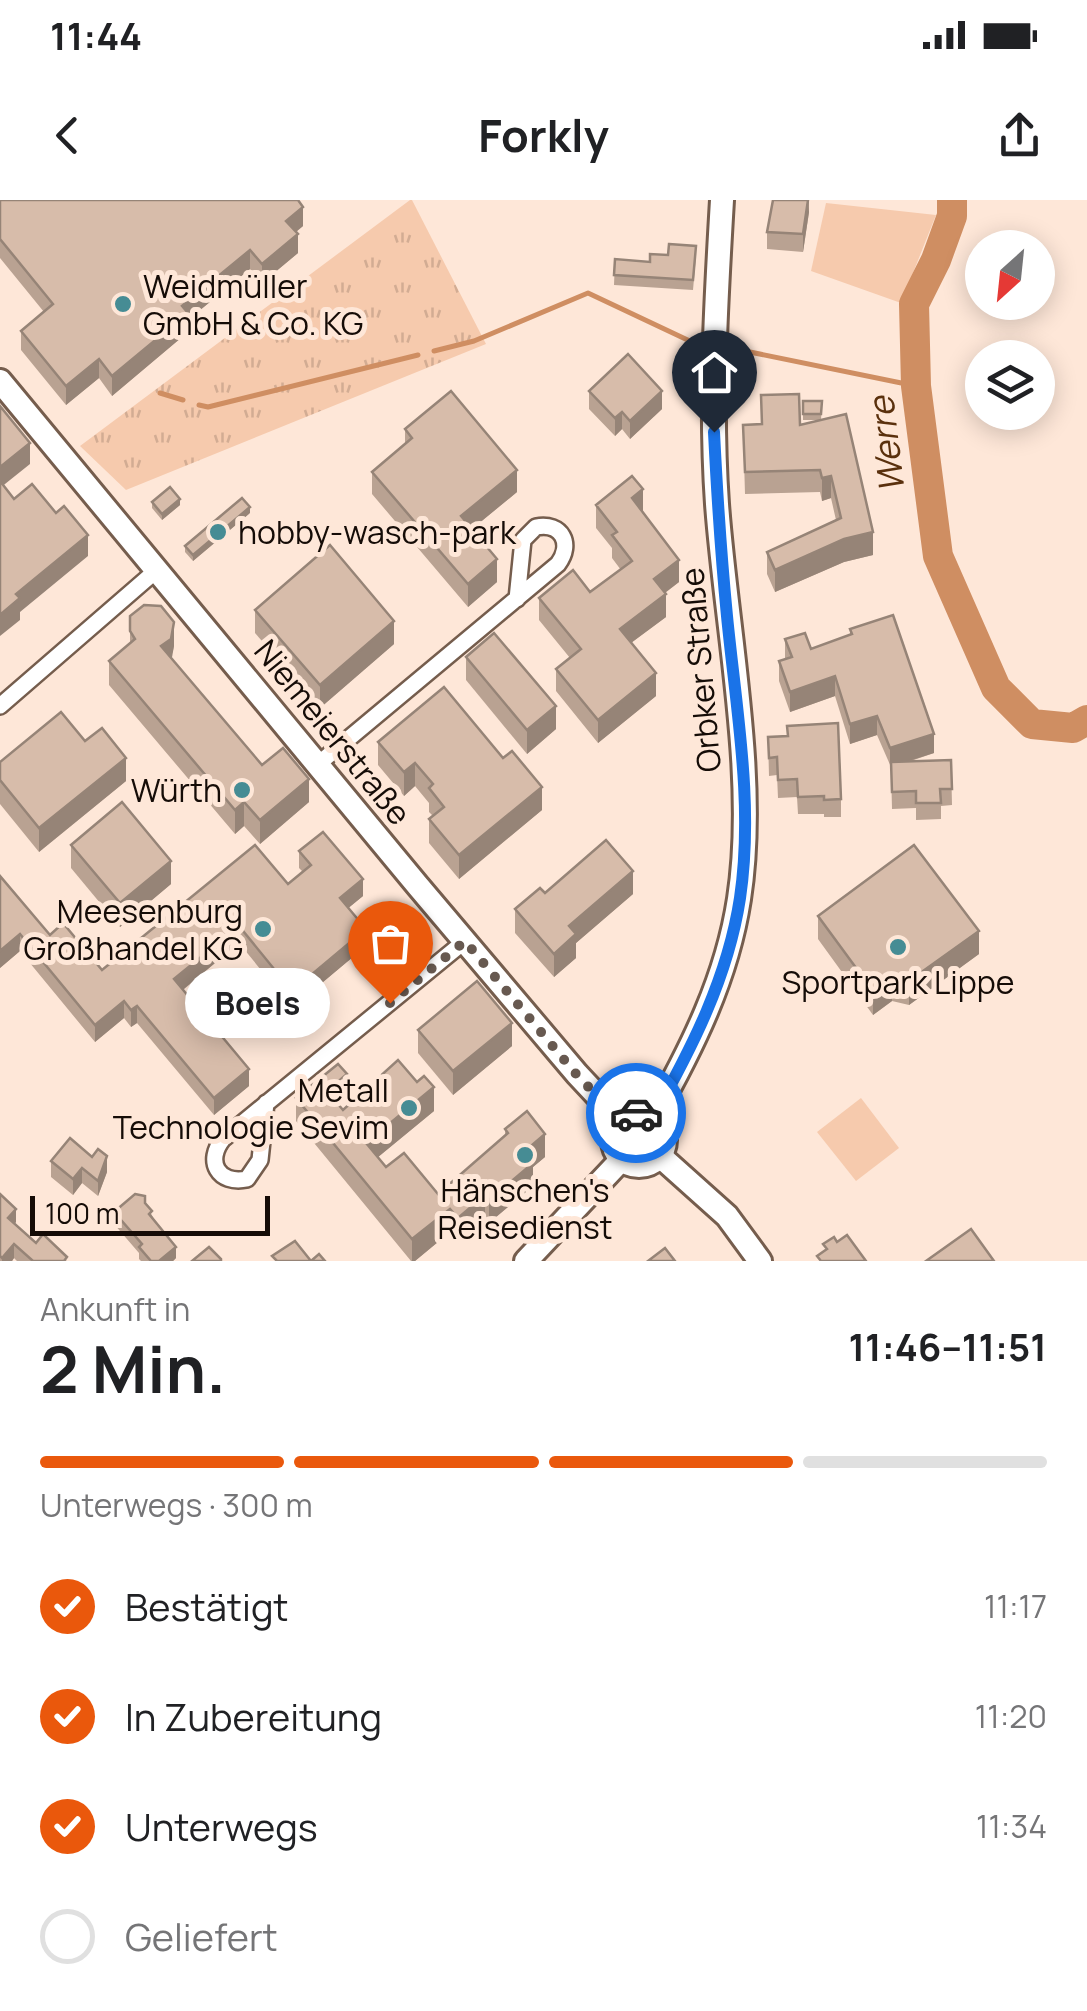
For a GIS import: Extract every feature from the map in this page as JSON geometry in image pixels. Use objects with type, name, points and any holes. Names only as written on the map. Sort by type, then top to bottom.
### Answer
[{"type":"street","name":"Orbker Straße","points":[[653,1117],[715,991],[733,932],[745,845],[714,432],[722,200]]},
{"type":"street","name":"Niemeierstraße","points":[[0,381],[576,1074],[620,1120]]},
{"type":"street","points":[[318,765],[517,599],[558,564],[567,544],[556,528],[536,527],[523,540],[517,599]]},
{"type":"street","points":[[0,706],[158,570]]},
{"type":"street","points":[[266,1103],[257,1167],[246,1179],[222,1176],[214,1166],[218,1144],[266,1103],[465,941]]},
{"type":"street","points":[[636,1113],[653,1117],[665,1135],[660,1156],[646,1165],[622,1160],[612,1140],[620,1120],[636,1113]]},
{"type":"street","points":[[660,1156],[727,1216],[760,1261]]},
{"type":"street","points":[[526,1261],[622,1160]]},
{"type":"green space","points":[[410,200],[486,344],[126,490],[80,446]]},
{"type":"green space","points":[[826,203],[936,215],[901,303],[811,271]]},
{"type":"green space","points":[[861,1098],[899,1148],[856,1181],[817,1132]]},
{"type":"building","name":"Weidmüller GmbH & Co. KG","points":[[0,200],[298,200],[303,207],[286,221],[298,234],[262,264],[250,250],[182,306],[188,313],[112,376],[99,359],[66,386],[21,331],[53,304],[0,239]]},
{"type":"building","points":[[773,200],[808,200],[803,234],[767,232]]},
{"type":"building","points":[[669,244],[696,246],[693,280],[614,275],[615,259],[650,262],[650,254],[668,255]]},
{"type":"building","points":[[628,354],[662,391],[630,421],[622,412],[615,418],[589,391]]},
{"type":"building","points":[[451,391],[517,470],[461,516],[497,559],[468,584],[372,472],[412,438],[405,429]]},
{"type":"building","points":[[799,394],[800,425],[846,414],[873,532],[844,539],[775,570],[767,552],[841,518],[831,476],[822,478],[820,470],[745,472],[743,425],[762,424],[761,395]]},
{"type":"building","points":[[803,401],[822,401],[821,414],[803,414]]},
{"type":"building","points":[[0,406],[30,443],[0,467]]},
{"type":"building","points":[[632,476],[643,489],[632,498],[679,560],[654,579],[666,594],[620,629],[656,673],[598,720],[556,669],[581,649],[539,598],[573,570],[590,592],[632,561],[612,535],[617,532],[596,505]]},
{"type":"building","points":[[0,481],[14,499],[32,484],[56,513],[64,506],[88,535],[16,594],[20,598],[0,615]]},
{"type":"building","points":[[170,487],[180,499],[162,514],[152,502]]},
{"type":"building","points":[[242,498],[250,507],[193,555],[185,546]]},
{"type":"building","points":[[330,545],[394,621],[320,685],[255,610]]},
{"type":"building","points":[[144,605],[161,606],[174,622],[171,639],[161,646],[262,765],[283,748],[309,779],[260,820],[244,802],[235,810],[109,661],[135,639],[130,631],[130,616]]},
{"type":"building","points":[[893,615],[934,734],[890,748],[877,716],[850,724],[835,676],[790,692],[779,661],[792,657],[785,639],[805,633],[811,649],[852,634],[850,629]]},
{"type":"building","points":[[494,633],[556,706],[527,730],[466,657]]},
{"type":"building","points":[[444,687],[503,758],[512,751],[542,787],[459,855],[429,819],[444,807],[429,788],[433,784],[415,763],[404,772],[378,742]]},
{"type":"building","points":[[61,712],[85,741],[102,728],[126,758],[39,828],[0,780],[0,762]]},
{"type":"building","points":[[838,723],[841,799],[798,797],[797,779],[778,780],[777,757],[769,758],[768,737],[788,736],[787,726]]},
{"type":"building","points":[[951,760],[952,789],[940,789],[941,803],[916,803],[916,791],[892,792],[891,762]]},
{"type":"building","points":[[122,802],[171,861],[120,903],[71,845]]},
{"type":"building","points":[[323,832],[363,879],[340,898],[366,929],[292,991],[239,926],[174,979],[249,1069],[214,1098],[137,1006],[131,1010],[124,1001],[95,1025],[20,934],[0,951],[0,876],[50,935],[63,923],[102,970],[255,845],[288,884],[311,865],[299,851]]},
{"type":"building","points":[[606,840],[633,871],[569,926],[576,934],[554,954],[515,909],[540,888],[545,893]]},
{"type":"building","name":"Sportpark Lippe","points":[[914,845],[979,931],[909,981],[892,977],[873,991],[818,916]]},
{"type":"building","points":[[477,981],[512,1023],[453,1071],[418,1030]]},
{"type":"building","points":[[398,1060],[417,1082],[424,1076],[434,1087],[366,1143],[386,1167],[404,1153],[438,1194],[508,1133],[505,1129],[527,1111],[545,1134],[524,1152],[533,1163],[489,1200],[485,1195],[458,1218],[450,1209],[412,1239],[296,1098],[338,1064],[347,1074],[327,1091],[343,1110]]},
{"type":"building","points":[[70,1138],[92,1157],[98,1149],[107,1156],[98,1181],[82,1168],[73,1179],[51,1161]]},
{"type":"building","points":[[0,1194],[16,1209],[8,1218],[36,1243],[43,1234],[67,1257],[64,1261],[33,1261],[14,1244],[0,1256]]},
{"type":"building","points":[[135,1194],[145,1196],[152,1211],[149,1214],[176,1247],[159,1261],[151,1261],[139,1247],[142,1244],[114,1212]]},
{"type":"building","points":[[971,1229],[994,1261],[926,1261]]},
{"type":"building","points":[[847,1235],[866,1261],[821,1261],[817,1256],[827,1249],[823,1244],[834,1237],[837,1242]]},
{"type":"building","points":[[295,1241],[311,1261],[277,1261],[272,1256]]},
{"type":"building","points":[[209,1247],[221,1261],[192,1261]]},
{"type":"building","points":[[665,1248],[675,1261],[648,1261]]},
{"type":"waterway","name":"Werre","points":[[952,200],[952,216],[936,260],[914,304],[916,386],[938,556],[996,688],[1032,724],[1073,728],[1087,720]]},
{"type":"waterway","points":[[434,351],[474,341],[588,293],[694,343]]},
{"type":"waterway","points":[[740,350],[916,386]]},
{"type":"waterway","points":[[199,405],[208,407],[418,355]]},
{"type":"waterway","points":[[160,393],[183,400]]},
{"type":"way so far","points":[[390,1003],[465,941],[576,1074],[620,1120],[636,1113]]},
{"type":"place","name":"Weidmüller GmbH & Co. KG","points":[[123,304]]},
{"type":"place","name":"hobby-wasch-park","points":[[218,532]]},
{"type":"place","name":"Würth","points":[[242,790]]},
{"type":"place","name":"Meesenburg Großhandel KG","points":[[263,929]]},
{"type":"place","name":"Sportpark Lippe","points":[[898,947]]},
{"type":"place","name":"Boels","points":[[390,1003]]},
{"type":"place","name":"Metall Technologie Sevim","points":[[409,1108]]},
{"type":"place","name":"Hänschen's Reisedienst","points":[[525,1155]]},
{"type":"route","points":[[636,1113],[653,1117],[693,1042],[724,963],[740,897],[745,816],[714,432]]}]
